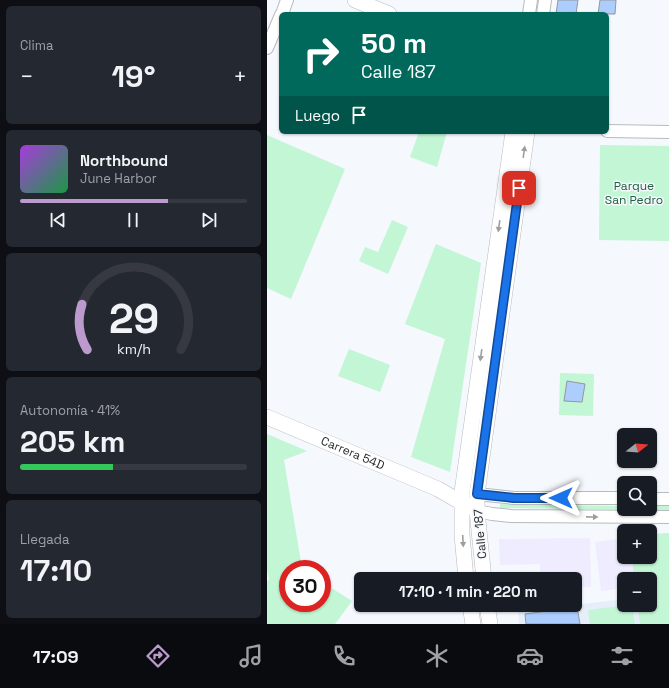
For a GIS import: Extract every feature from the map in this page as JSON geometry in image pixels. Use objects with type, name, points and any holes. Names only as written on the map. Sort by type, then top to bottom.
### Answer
[{"type":"street","points":[[282,12],[287,0]]},
{"type":"street","points":[[355,0],[384,12]]},
{"type":"street","points":[[529,12],[531,0]]},
{"type":"street","points":[[543,12],[545,0]]},
{"type":"street","points":[[267,48],[279,20]]},
{"type":"street","points":[[609,131],[669,132]]},
{"type":"street","name":"Calle 187","points":[[466,572],[463,535],[467,496],[513,134]]},
{"type":"street","name":"Calle 187","points":[[483,572],[477,511],[467,496],[527,134]]},
{"type":"street","name":"Carrera 54D","points":[[267,417],[438,489],[467,496],[514,498],[617,498]]},
{"type":"street","points":[[657,499],[669,499]]},
{"type":"street","points":[[477,511],[511,516],[669,517]]},
{"type":"street","points":[[471,612],[473,624]]},
{"type":"street","points":[[488,612],[490,624]]},
{"type":"shaded area","points":[[590,538],[591,587],[582,587],[582,572],[540,572],[540,564],[500,565],[499,539]]},
{"type":"shaded area","points":[[617,539],[617,564],[633,564],[633,572],[617,572],[617,589],[601,591],[595,542]]},
{"type":"shaded area","points":[[617,600],[617,612],[638,612],[640,624],[519,624],[518,612],[582,612],[582,604]]},
{"type":"green space","points":[[418,134],[446,134],[437,167],[410,157]]},
{"type":"green space","points":[[267,135],[345,169],[291,299],[267,288]]},
{"type":"green space","name":"Parque San Pedro","points":[[600,145],[669,146],[669,241],[599,240]]},
{"type":"green space","points":[[392,220],[408,227],[388,274],[359,261],[365,247],[378,252]]},
{"type":"green space","points":[[436,244],[481,263],[450,472],[411,457],[445,339],[405,324]]},
{"type":"green space","points":[[349,349],[390,365],[380,392],[338,376]]},
{"type":"green space","points":[[560,373],[594,374],[593,416],[559,415]]},
{"type":"green space","points":[[267,434],[307,451],[284,460],[301,560],[279,560],[279,612],[331,612],[331,588],[352,601],[335,624],[267,624],[267,582],[269,579],[267,570]]},
{"type":"green space","points":[[500,504],[617,506],[617,509],[500,508]]},
{"type":"green space","points":[[657,506],[669,506],[669,510],[657,510]]},
{"type":"green space","points":[[669,533],[669,624],[640,624],[638,612],[657,612],[657,572],[633,572],[633,564],[657,564],[657,534]]},
{"type":"green space","points":[[617,606],[617,612],[633,612],[635,624],[590,624],[588,610]]},
{"type":"building","points":[[558,0],[578,0],[576,12],[556,12]]},
{"type":"building","points":[[600,0],[616,0],[615,14],[609,14],[609,12],[598,12]]},
{"type":"building","points":[[567,381],[585,384],[582,402],[564,401]]},
{"type":"building","points":[[540,612],[578,612],[580,624],[526,624],[525,614]]},
{"type":"route","points":[[519,188],[477,494],[514,498],[561,498]]}]
